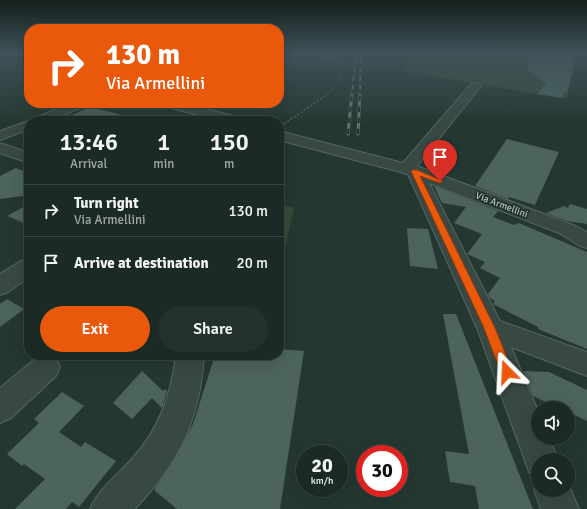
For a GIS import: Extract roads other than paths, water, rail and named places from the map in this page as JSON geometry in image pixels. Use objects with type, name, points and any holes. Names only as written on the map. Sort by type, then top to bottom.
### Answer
[{"type":"street","points":[[475,86],[410,170],[490,328],[538,453]]},
{"type":"street","points":[[49,116],[69,108]]},
{"type":"street","points":[[187,108],[217,116]]},
{"type":"street","points":[[0,136],[24,126]]},
{"type":"street","name":"Via Armellini","points":[[284,136],[410,170],[566,229],[587,241]]},
{"type":"street","points":[[566,229],[587,231]]},
{"type":"street","points":[[0,286],[24,269]]},
{"type":"street","points":[[490,328],[587,364]]},
{"type":"street","points":[[108,509],[155,459],[162,448],[176,419],[189,360]]},
{"type":"street","points":[[0,408],[46,367]]},
{"type":"street","points":[[555,497],[560,509]]},
{"type":"railway","points":[[352,94],[354,77]]},
{"type":"railway","points":[[360,77],[360,94]]},
{"type":"railway","points":[[348,134],[352,93]]},
{"type":"railway","points":[[358,134],[360,93]]}]
